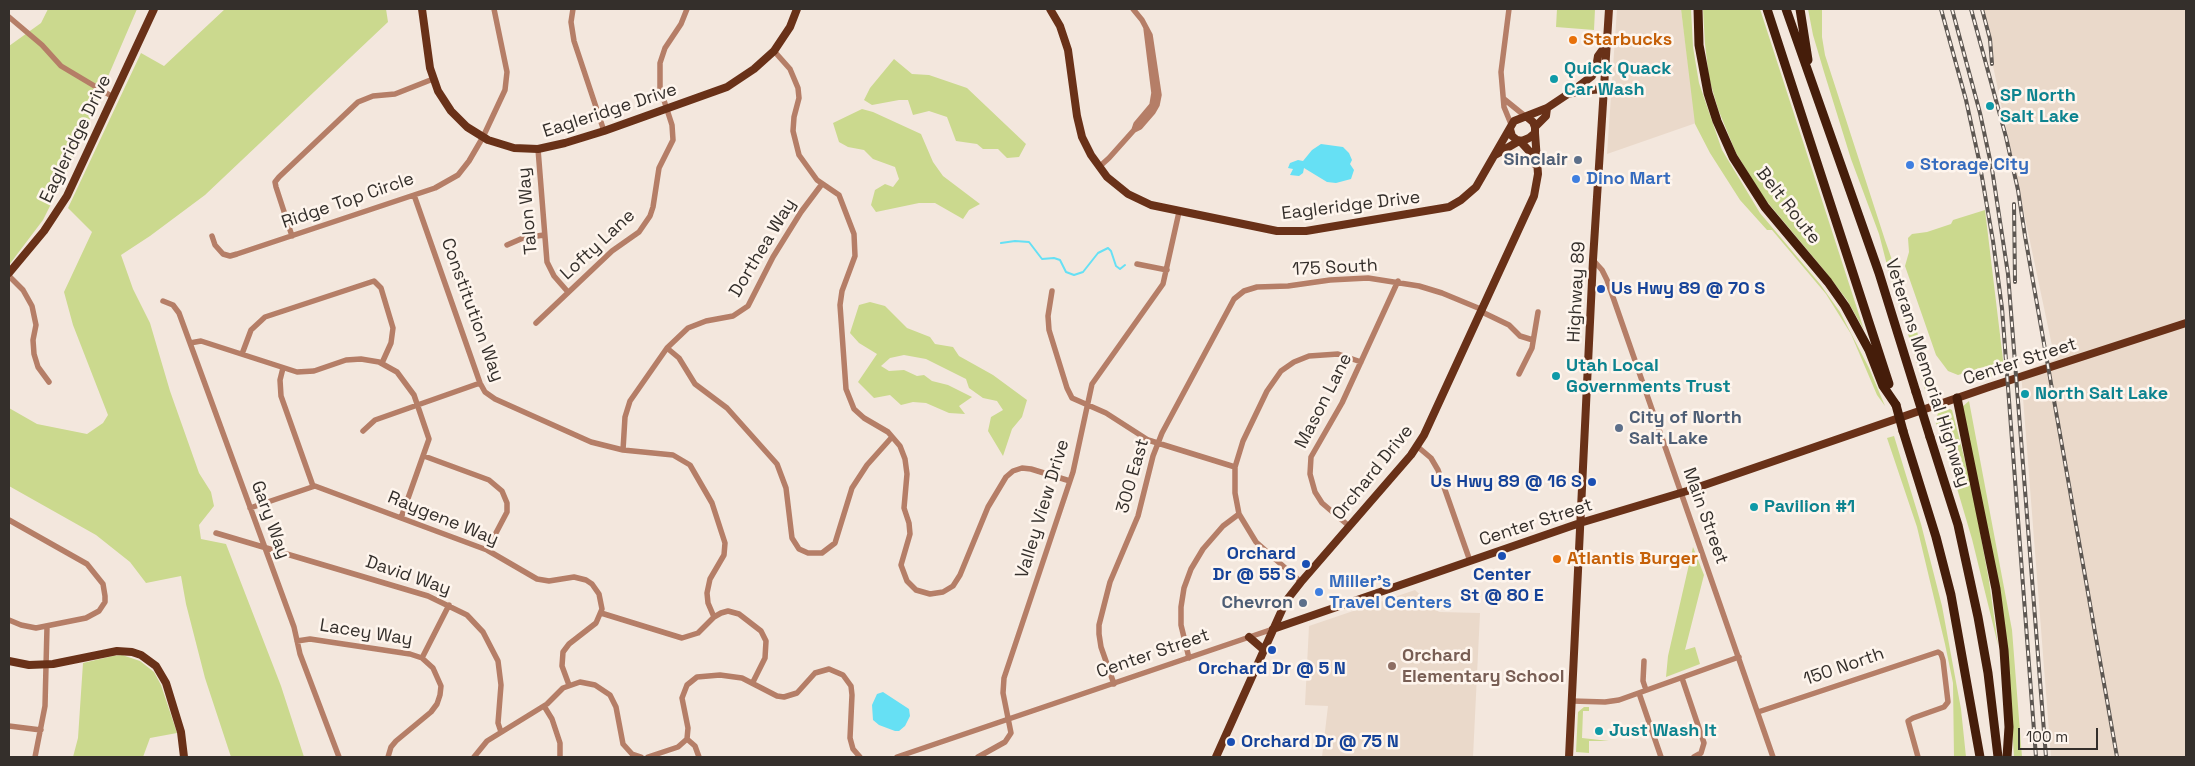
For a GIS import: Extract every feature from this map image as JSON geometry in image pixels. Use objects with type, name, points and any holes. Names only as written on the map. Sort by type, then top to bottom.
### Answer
[{"type":"highway","name":"Belt Route","points":[[1698,9],[1700,50],[1708,93],[1717,121],[1733,157],[1765,206],[1828,282],[1845,306],[1869,350],[1883,386],[1896,405]]},
{"type":"highway","points":[[1767,9],[1896,405],[1936,537],[1951,594],[1980,757]]},
{"type":"highway","name":"Veterans Memorial Highway","points":[[1786,9],[1879,273],[1958,525],[1988,673],[1998,757]]},
{"type":"highway","points":[[1800,9],[1811,82]]},
{"type":"highway","points":[[1957,398],[1996,589],[2004,650],[2009,727],[2008,757]]},
{"type":"main road","name":"Eagleridge Drive","points":[[9,274],[44,231],[68,196],[154,9]]},
{"type":"main road","name":"Eagleridge Drive","points":[[422,9],[428,60],[433,79],[451,111],[467,127],[483,137],[514,148],[538,149],[604,131],[715,92],[738,81],[774,51],[790,27],[797,9]]},
{"type":"main road","name":"Eagleridge Drive","points":[[1050,9],[1064,35],[1080,129],[1088,149],[1099,167],[1114,184],[1128,194],[1151,205],[1286,232],[1306,231],[1440,210],[1461,200],[1476,187],[1511,127]]},
{"type":"main road","name":"Highway 89","points":[[1569,757],[1593,260],[1609,9]]},
{"type":"main road","points":[[1537,167],[1530,152],[1520,141],[1512,136],[1511,127],[1516,119],[1547,108],[1593,75],[1598,56],[1606,44]]},
{"type":"main road","points":[[1568,94],[1603,89]]},
{"type":"main road","points":[[1520,141],[1528,140],[1546,116],[1547,108]]},
{"type":"main road","points":[[1526,117],[1532,120],[1535,130]]},
{"type":"main road","name":"Orchard Drive","points":[[1216,757],[1286,601],[1418,447],[1534,196],[1538,179],[1535,130]]},
{"type":"main road","name":"Eagleridge Drive","points":[[1495,155],[1520,141]]},
{"type":"main road","name":"Center Street","points":[[1273,629],[1580,523],[1681,493],[1957,398],[2186,323]]},
{"type":"main road","points":[[1249,637],[1264,650]]},
{"type":"main road","points":[[9,661],[46,665],[117,651],[132,652],[147,658],[160,672],[166,683],[181,732],[184,757]]},
{"type":"street","name":"Ridge Top Circle","points":[[212,236],[218,249],[230,256],[414,195],[443,184],[458,174],[469,161],[483,137],[503,97],[507,80],[494,9]]},
{"type":"street","points":[[573,9],[572,34],[604,131]]},
{"type":"street","name":"Lofty Lane","points":[[536,323],[612,250],[639,232],[647,222],[653,208],[659,168],[673,140],[672,125],[659,80],[660,63],[665,48],[681,24],[688,9]]},
{"type":"street","points":[[1509,9],[1502,62],[1504,107],[1511,127]]},
{"type":"street","points":[[1099,167],[1153,112],[1158,98],[1150,35],[1137,10]]},
{"type":"street","points":[[9,17],[42,44],[61,66],[113,96]]},
{"type":"street","points":[[774,51],[790,69],[798,88],[799,98],[793,126],[796,148],[806,166],[822,184],[836,192],[841,198],[855,242],[854,260],[842,291],[840,306],[847,394],[858,413],[892,437],[902,450],[907,469],[904,508],[910,534],[902,556],[902,569],[909,584],[925,593],[943,592],[956,582],[988,507],[1009,474],[1022,468],[1031,469],[1070,481]]},
{"type":"street","points":[[292,236],[275,182],[279,177],[358,102],[373,96],[395,94],[433,79]]},
{"type":"street","points":[[1504,99],[1526,117]]},
{"type":"street","name":"Talon Way","points":[[538,149],[544,235],[549,267],[557,281],[568,292]]},
{"type":"street","name":"Dorthea Way","points":[[622,450],[625,418],[630,401],[667,348],[688,328],[706,321],[732,316],[748,306],[759,280],[801,212],[822,184]]},
{"type":"street","name":"Constitution Way","points":[[414,195],[480,383],[485,392],[495,399],[582,439],[622,450],[678,456],[690,465],[710,500],[725,546],[723,558],[710,579],[708,588],[708,603],[714,617]]},
{"type":"street","name":"Valley View Drive","points":[[978,757],[1008,739],[1011,729],[1003,693],[1004,678],[1070,481],[1086,405],[1094,380],[1160,288],[1168,270],[1179,212]]},
{"type":"street","points":[[507,245],[523,238],[544,235]]},
{"type":"street","name":"Main Street","points":[[1593,260],[1602,270],[1606,280],[1773,757]]},
{"type":"street","points":[[1137,264],[1168,270]]},
{"type":"street","points":[[9,274],[23,290],[32,306],[36,325],[33,340],[34,354],[38,367],[49,382]]},
{"type":"street","name":"175 South","points":[[1244,291],[1257,287],[1288,286],[1343,279],[1368,278],[1398,281],[1442,293],[1509,324],[1520,336],[1533,340]]},
{"type":"street","points":[[242,354],[251,330],[265,317],[374,281],[381,288],[392,328],[391,343],[382,363]]},
{"type":"street","name":"Mason Lane","points":[[1349,526],[1318,498],[1312,486],[1310,468],[1313,452],[1339,409],[1398,281]]},
{"type":"street","points":[[1052,291],[1048,316],[1050,336],[1072,398],[1106,413],[1140,436],[1158,444],[1235,467]]},
{"type":"street","name":"300 East","points":[[1114,684],[1101,647],[1099,625],[1110,582],[1138,516],[1158,444],[1230,304],[1244,291]]},
{"type":"street","name":"Gary Way","points":[[163,301],[176,308],[190,343],[338,757]]},
{"type":"street","points":[[1520,374],[1530,352],[1538,312]]},
{"type":"street","points":[[190,343],[201,341],[297,372],[310,372],[358,359],[382,363],[404,380],[412,391],[418,405],[429,439],[401,518]]},
{"type":"street","points":[[667,348],[679,358],[695,384],[727,408],[777,464],[786,488],[792,538],[799,549],[808,554],[822,553],[834,543],[852,488],[867,465],[892,437]]},
{"type":"street","points":[[1301,582],[1256,542],[1239,514],[1235,493],[1235,467],[1243,441],[1267,391],[1276,377],[1287,366],[1300,358],[1324,353],[1345,356],[1361,362]]},
{"type":"street","points":[[250,508],[313,486],[281,396],[279,386],[283,368]]},
{"type":"street","points":[[363,431],[375,420],[480,383]]},
{"type":"street","points":[[1418,447],[1431,458],[1440,474],[1470,561]]},
{"type":"street","points":[[424,456],[489,480],[502,491],[507,503],[507,512],[487,550]]},
{"type":"street","name":"Raygene Way","points":[[313,486],[487,550],[526,574],[540,580],[554,581],[574,578],[586,580],[592,584],[599,594],[602,602],[601,613]]},
{"type":"street","points":[[1189,658],[1181,625],[1181,602],[1186,581],[1203,548],[1223,526],[1239,514]]},
{"type":"street","points":[[9,520],[87,564],[104,587],[104,602],[97,613],[86,618],[47,627],[28,627],[9,620]]},
{"type":"street","name":"David Way","points":[[216,533],[428,596],[450,605],[476,623],[486,636],[495,654],[501,679],[498,723],[501,732]]},
{"type":"street","points":[[422,658],[450,605]]},
{"type":"street","points":[[569,685],[562,666],[563,652],[572,641],[596,623],[601,613],[682,638],[698,633],[714,617],[724,612],[735,612],[763,634],[767,645],[766,655],[753,682]]},
{"type":"street","points":[[36,757],[45,706],[47,627]]},
{"type":"street","name":"Center Street","points":[[897,757],[1273,629]]},
{"type":"street","name":"Lacey Way","points":[[297,641],[310,639],[422,658],[430,664],[438,676],[441,686],[439,700],[431,712],[396,741],[391,747],[388,757]]},
{"type":"street","name":"150 North","points":[[1758,712],[1932,653],[1940,653],[1947,683],[1948,700],[1946,706],[1908,721],[1918,757]]},
{"type":"street","points":[[1572,701],[1610,701],[1639,693],[1739,657]]},
{"type":"street","points":[[1644,661],[1643,681],[1646,690]]},
{"type":"street","points":[[648,757],[678,747],[687,739],[688,728],[682,698],[685,688],[690,682],[700,676],[720,675],[737,677],[753,682],[777,696],[784,697],[797,693],[818,671],[832,670],[843,675],[849,682],[852,692],[850,742],[852,749],[859,757]]},
{"type":"street","points":[[1682,678],[1704,744],[1703,752],[1694,757]]},
{"type":"street","points":[[474,757],[484,744],[544,706],[561,690],[569,685],[580,682],[590,683],[607,692],[616,707],[623,744],[632,754],[642,757]]},
{"type":"street","points":[[1639,693],[1661,757]]},
{"type":"street","points":[[544,706],[552,719],[560,743],[560,757]]},
{"type":"street","points":[[9,726],[41,730]]},
{"type":"street","points":[[687,739],[695,746],[700,757]]},
{"type":"shaded area","points":[[1617,9],[1681,9],[1696,123],[1607,154]]},
{"type":"shaded area","points":[[1981,9],[2186,9],[2186,757],[2051,757],[2021,372],[2055,360]]},
{"type":"shaded area","name":"Orchard Elementary School","points":[[1415,590],[1439,612],[1480,613],[1473,757],[1322,757],[1328,706],[1305,705],[1309,626]]},
{"type":"green space","points":[[48,9],[137,9],[67,172],[43,220],[9,265],[9,46],[41,23]]},
{"type":"green space","points":[[225,9],[386,9],[388,22],[205,195],[121,255],[133,289],[150,323],[170,391],[199,473],[211,492],[214,506],[199,525],[201,539],[226,544],[281,686],[304,757],[231,757],[205,678],[186,604],[181,576],[146,583],[130,562],[96,535],[9,486],[9,408],[37,424],[87,434],[103,423],[108,415],[73,325],[64,292],[92,232],[68,208],[141,53],[164,66]]},
{"type":"green space","points":[[1557,9],[1595,9],[1594,30],[1556,27]]},
{"type":"green space","points":[[1681,9],[1691,9],[1693,47],[1699,83],[1722,150],[1760,213],[1820,284],[1840,312],[1869,368],[1885,406],[1877,395],[1851,334],[1826,294],[1772,230],[1767,230],[1740,200],[1710,153],[1695,124]]},
{"type":"green space","points":[[1703,9],[1760,9],[1864,330],[1847,300],[1764,198],[1736,153],[1718,109],[1709,78]]},
{"type":"green space","points":[[1808,9],[1822,9],[1822,37],[1825,55],[1885,240],[1938,392],[1926,393],[1879,234],[1851,159],[1824,72],[1813,35]]},
{"type":"green space","points":[[894,59],[912,74],[929,75],[967,88],[1026,144],[1019,157],[1007,158],[998,149],[983,149],[977,144],[956,141],[947,117],[929,111],[913,115],[908,100],[872,105],[864,100],[870,88]]},
{"type":"green space","points":[[862,109],[873,112],[921,134],[933,162],[943,176],[980,204],[969,210],[963,219],[935,203],[919,203],[876,212],[871,205],[875,190],[885,184],[893,187],[899,179],[895,167],[873,159],[864,150],[848,147],[839,142],[833,123]]},
{"type":"green space","points":[[1985,210],[2004,368],[1990,378],[1987,370],[1983,367],[1958,375],[1948,371],[1936,355],[1905,266],[1909,252],[1908,238],[1912,234],[1927,232],[1951,224],[1953,220]]},
{"type":"green space","points":[[870,302],[885,306],[907,328],[930,337],[935,344],[953,347],[959,356],[993,375],[1027,400],[1022,417],[1012,429],[1003,456],[988,431],[991,417],[1003,410],[997,401],[983,398],[969,388],[966,379],[926,359],[904,355],[890,358],[881,366],[889,371],[904,370],[917,376],[924,375],[932,381],[948,385],[972,397],[959,406],[965,414],[949,413],[926,403],[913,402],[901,405],[890,395],[874,398],[858,382],[877,354],[859,343],[850,333],[859,305]]},
{"type":"green space","points":[[1969,401],[2012,630],[2022,757],[2014,757],[2010,691],[1962,407]]},
{"type":"green space","points":[[1952,410],[1972,488],[1989,581],[1998,645],[1972,539],[1936,423],[1938,412]]},
{"type":"green space","points":[[1894,436],[1921,524],[1942,606],[1961,709],[1966,757],[1954,757],[1953,683],[1917,527],[1887,438]]},
{"type":"green space","points":[[1693,547],[1704,575],[1685,650],[1695,647],[1700,664],[1666,677],[1668,656]]},
{"type":"green space","points":[[122,655],[140,661],[154,672],[161,685],[177,733],[150,738],[143,757],[73,757],[78,738],[83,663]]},
{"type":"green space","points":[[1584,707],[1589,707],[1589,711],[1583,711],[1582,738],[1609,741],[1589,741],[1589,753],[1576,752],[1578,712]]},
{"type":"water","points":[[1321,144],[1343,147],[1349,153],[1352,160],[1350,164],[1354,170],[1351,179],[1336,183],[1327,182],[1304,168],[1303,173],[1299,176],[1290,175],[1293,169],[1288,168],[1290,163],[1298,160],[1303,161],[1312,150]]},
{"type":"water","points":[[883,692],[909,709],[910,716],[905,726],[899,731],[879,725],[873,720],[872,705],[877,694]]},
{"type":"waterway","points":[[1001,243],[1029,242],[1042,259],[1054,258],[1060,260],[1066,272],[1074,275],[1083,272],[1098,253],[1108,248],[1111,251],[1116,266],[1120,269],[1125,265]]},
{"type":"railway","points":[[1941,9],[1966,100],[1979,160],[2002,308],[2036,757]]},
{"type":"railway","points":[[1952,9],[1980,113],[1992,169],[2008,274],[2046,757]]},
{"type":"railway","points":[[1971,9],[2006,137],[2018,190],[2117,757]]},
{"type":"railway","points":[[1982,9],[1990,39],[1992,64]]},
{"type":"railway","points":[[2014,204],[2015,282]]},
{"type":"place","name":"Starbucks","points":[[1573,40]]},
{"type":"place","name":"Quick Quack Car Wash","points":[[1554,79]]},
{"type":"place","name":"SP North Salt Lake","points":[[1990,106]]},
{"type":"place","name":"Sinclair","points":[[1578,160]]},
{"type":"place","name":"Storage City","points":[[1910,165]]},
{"type":"place","name":"Dino Mart","points":[[1576,179]]},
{"type":"place","name":"Us Hwy 89 @ 70 S","points":[[1601,289]]},
{"type":"place","name":"Utah Local Governments Trust","points":[[1556,376]]},
{"type":"place","name":"North Salt Lake","points":[[2025,394]]},
{"type":"place","name":"City of North Salt Lake","points":[[1619,428]]},
{"type":"place","name":"Us Hwy 89 @ 16 S","points":[[1592,482]]},
{"type":"place","name":"Pavilion #1","points":[[1754,507]]},
{"type":"place","name":"Center St @ 80 E","points":[[1502,556]]},
{"type":"place","name":"Atlantis Burger","points":[[1557,559]]},
{"type":"place","name":"Orchard Dr @ 55 S","points":[[1306,564]]},
{"type":"place","name":"Miller's Travel Centers","points":[[1319,592]]},
{"type":"place","name":"Chevron","points":[[1303,603]]},
{"type":"place","name":"Orchard Dr @ 5 N","points":[[1272,650]]},
{"type":"place","name":"Orchard Elementary School","points":[[1392,666]]},
{"type":"place","name":"Just Wash It","points":[[1599,731]]},
{"type":"place","name":"Orchard Dr @ 75 N","points":[[1231,742]]}]
